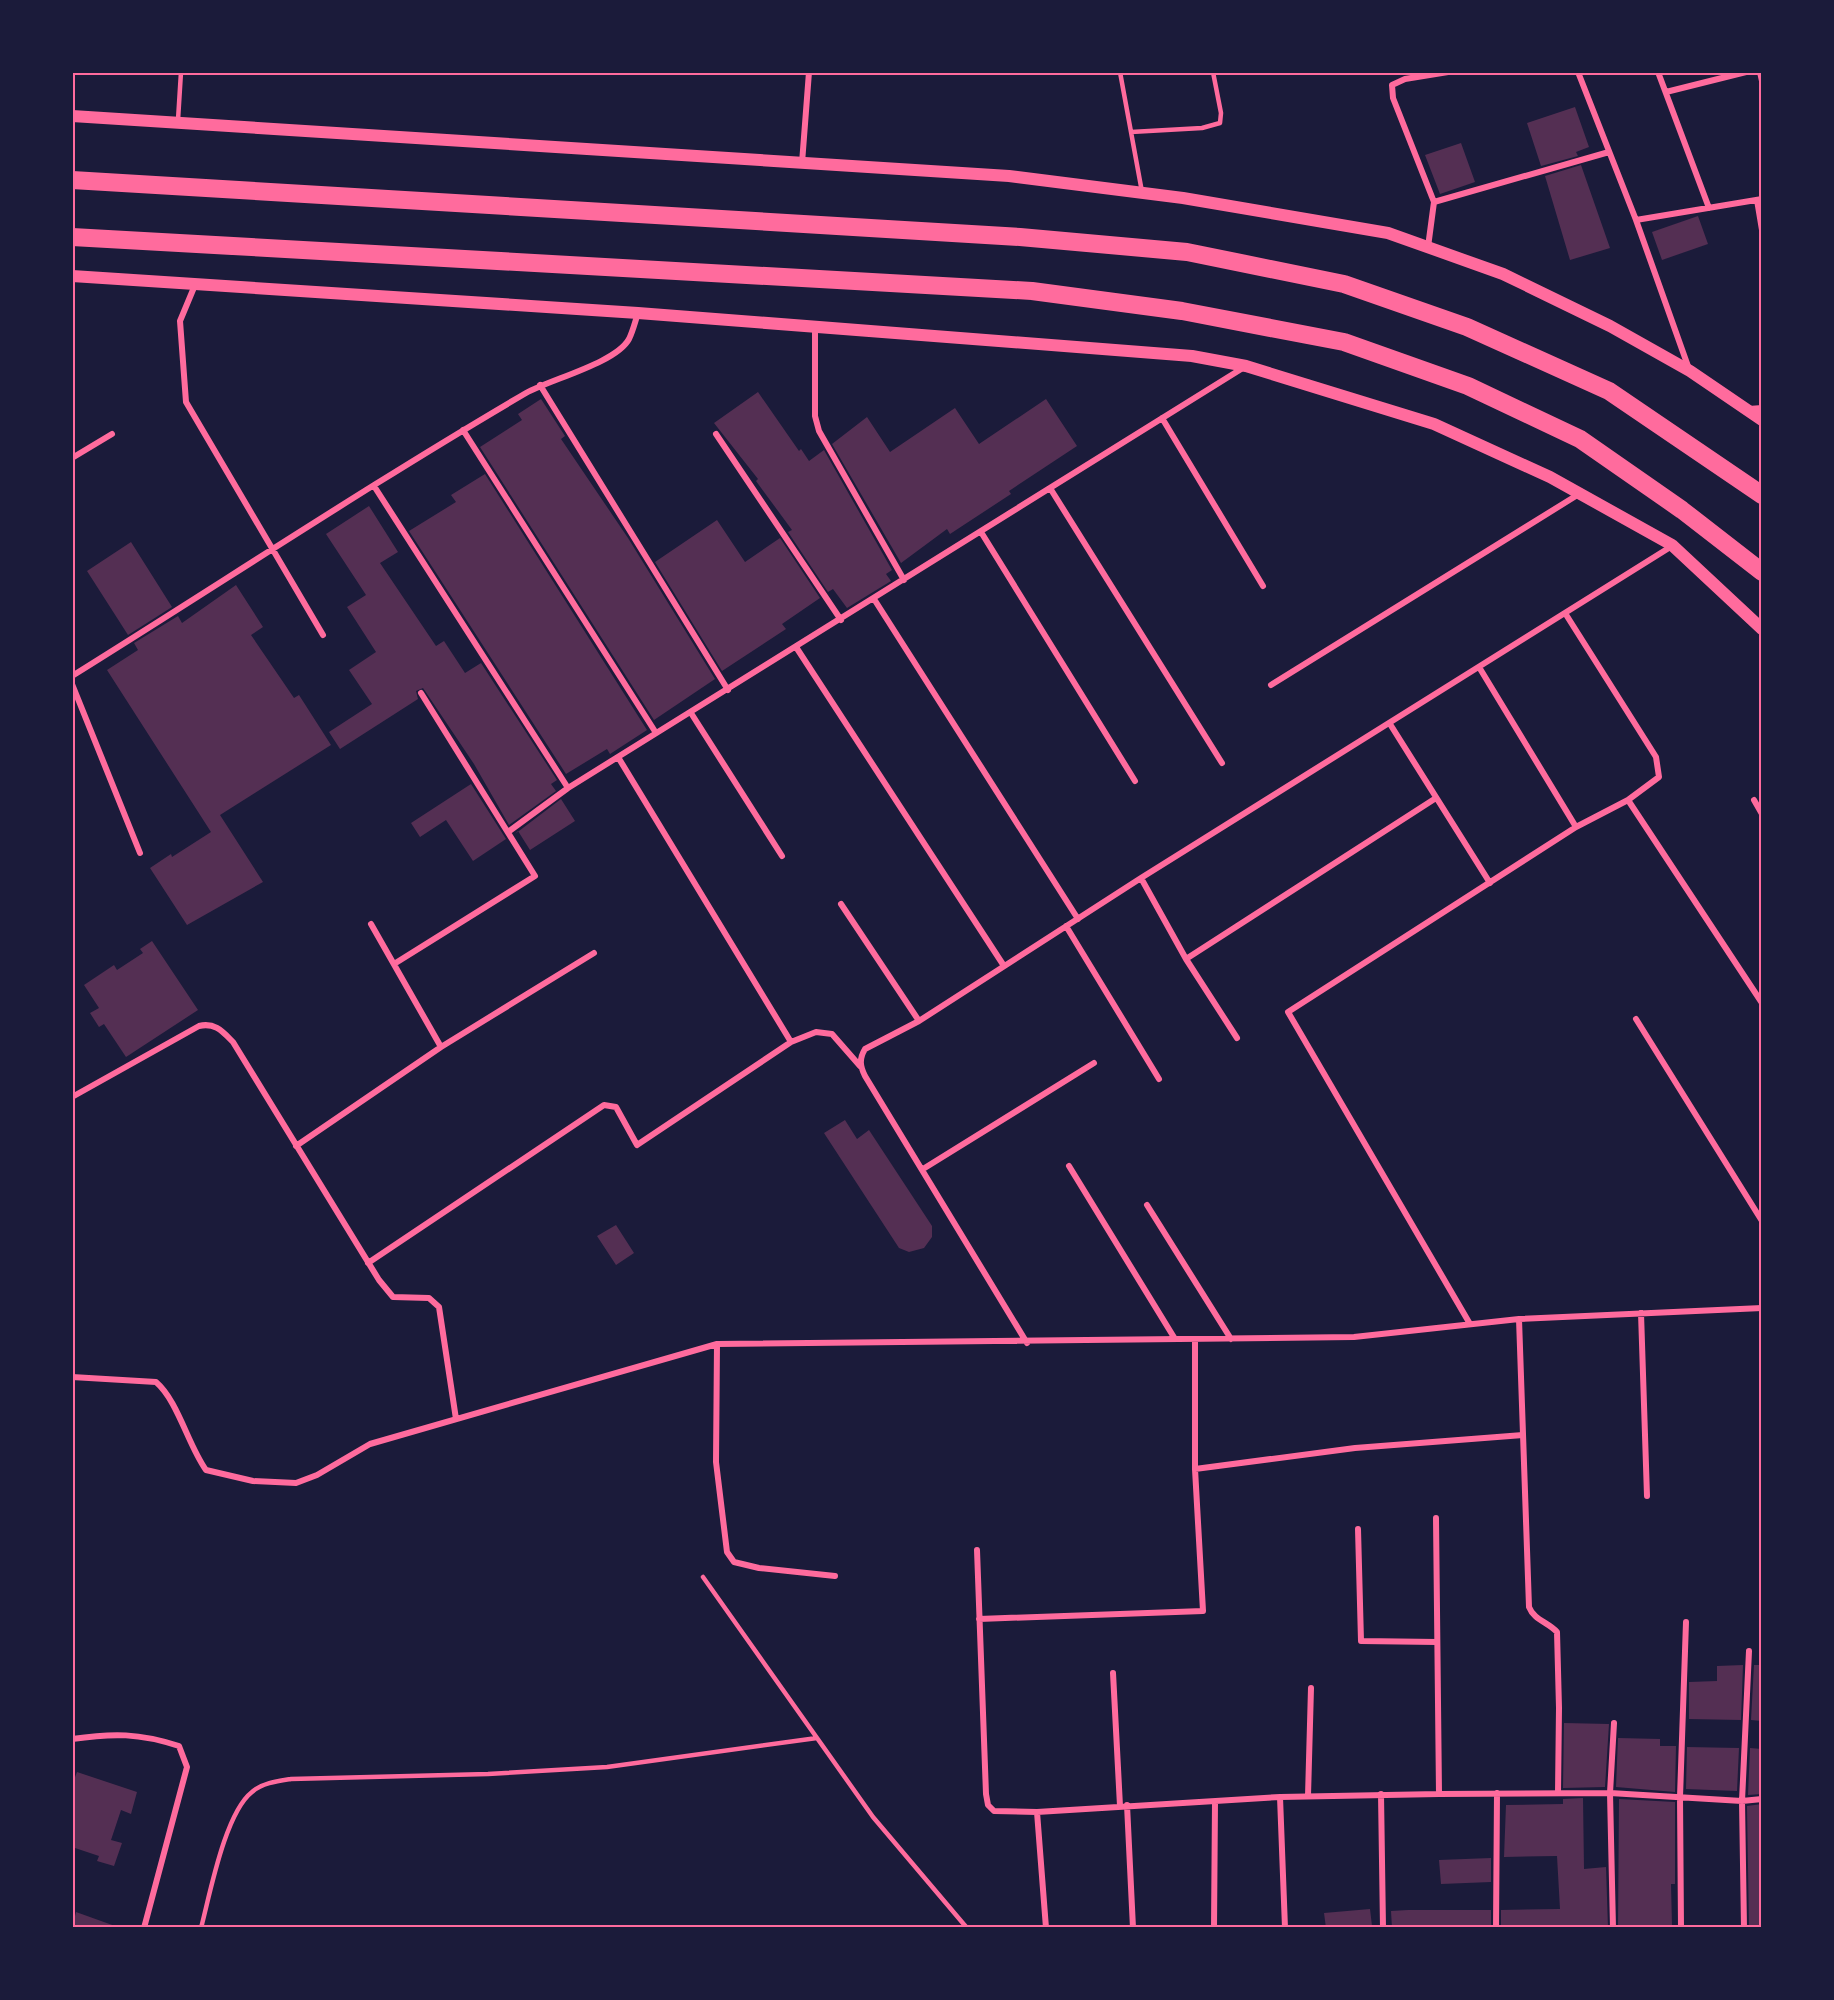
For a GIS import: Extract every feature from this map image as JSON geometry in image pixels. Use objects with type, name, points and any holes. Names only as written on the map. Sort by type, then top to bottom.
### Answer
[{"type":"highway","points":[[72,180],[1020,237],[1187,252],[1344,284],[1467,327],[1609,391],[1762,495]]},
{"type":"highway","points":[[72,237],[1032,291],[1182,311],[1344,342],[1468,386],[1580,439],[1682,510],[1762,572]]},
{"type":"main road","points":[[72,116],[1009,176],[1142,192],[1388,233],[1503,274],[1610,326],[1690,371],[1762,420]]},
{"type":"main road","points":[[72,276],[814,326],[1192,356],[1246,366],[1434,424],[1579,493],[1672,545],[1762,629]]},
{"type":"street","points":[[802,163],[809,72]]},
{"type":"street","points":[[1428,247],[1434,202],[1393,98],[1392,85],[1405,79],[1448,72]]},
{"type":"street","points":[[1578,72],[1636,220],[1690,371]]},
{"type":"street","points":[[1658,72],[1709,208]]},
{"type":"street","points":[[1666,92],[1746,72]]},
{"type":"street","points":[[1761,72],[1762,81]]},
{"type":"street","points":[[1434,202],[1609,152]]},
{"type":"street","points":[[1636,220],[1760,199],[1762,230]]},
{"type":"street","points":[[195,284],[180,321],[186,402],[323,635]]},
{"type":"street","points":[[72,676],[463,430],[540,386],[589,367],[621,349],[629,340],[638,313]]},
{"type":"street","points":[[814,326],[815,416],[819,431],[904,580]]},
{"type":"street","points":[[508,832],[568,788],[1246,366]]},
{"type":"street","points":[[540,386],[728,690]]},
{"type":"street","points":[[1745,409],[1762,408]]},
{"type":"street","points":[[1162,418],[1263,586]]},
{"type":"street","points":[[463,430],[656,734]]},
{"type":"street","points":[[72,458],[112,434]]},
{"type":"street","points":[[716,434],[841,620]]},
{"type":"street","points":[[374,486],[568,788]]},
{"type":"street","points":[[1050,488],[1222,763]]},
{"type":"street","points":[[1271,685],[1579,493]]},
{"type":"street","points":[[981,532],[1135,782]]},
{"type":"street","points":[[860,1067],[865,1049],[919,1021],[1141,878],[1390,724],[1672,545]]},
{"type":"street","points":[[874,599],[1078,919]]},
{"type":"street","points":[[1470,1324],[1288,1012],[1576,827],[1628,800],[1659,777],[1656,757],[1565,613]]},
{"type":"street","points":[[796,647],[1004,966]]},
{"type":"street","points":[[1479,667],[1576,827]]},
{"type":"street","points":[[72,684],[140,853]]},
{"type":"street","points":[[394,964],[535,876],[421,693]]},
{"type":"street","points":[[691,713],[783,856]]},
{"type":"street","points":[[1390,724],[1490,883]]},
{"type":"street","points":[[618,757],[791,1042]]},
{"type":"street","points":[[1186,959],[1436,798]]},
{"type":"street","points":[[1628,800],[1762,1003]]},
{"type":"street","points":[[1754,800],[1762,814]]},
{"type":"street","points":[[1141,878],[1186,959],[1237,1038]]},
{"type":"street","points":[[841,904],[919,1021]]},
{"type":"street","points":[[371,924],[441,1047]]},
{"type":"street","points":[[1066,926],[1159,1078]]},
{"type":"street","points":[[296,1146],[441,1047],[594,953]]},
{"type":"street","points":[[1636,1019],[1762,1221]]},
{"type":"street","points":[[72,1098],[199,1026],[207,1024],[219,1028],[233,1042],[368,1263],[393,1297],[429,1298],[439,1307],[456,1419]]},
{"type":"street","points":[[368,1263],[604,1105],[616,1107],[638,1146],[791,1042],[816,1032],[832,1034],[860,1067],[1027,1343]]},
{"type":"street","points":[[923,1169],[1094,1063]]},
{"type":"street","points":[[1069,1166],[1175,1339]]},
{"type":"street","points":[[1147,1205],[1231,1339]]},
{"type":"street","points":[[72,1377],[156,1383],[167,1394],[190,1444],[206,1470],[253,1481],[296,1483],[317,1474],[370,1444],[717,1344],[1027,1343],[1354,1337],[1519,1319],[1762,1308]]},
{"type":"street","points":[[1641,1313],[1647,1496]]},
{"type":"street","points":[[1519,1319],[1529,1607],[1532,1614],[1551,1625],[1557,1632],[1558,1793]]},
{"type":"street","points":[[979,1619],[1203,1611],[1195,1469],[1195,1340]]},
{"type":"street","points":[[717,1344],[716,1462],[727,1552],[734,1562],[759,1568],[835,1576]]},
{"type":"street","points":[[1195,1469],[1355,1448],[1523,1435]]},
{"type":"street","points":[[1436,1518],[1439,1794]]},
{"type":"street","points":[[1358,1529],[1361,1641],[1437,1642]]},
{"type":"street","points":[[977,1550],[988,1805],[994,1811],[1037,1812],[1123,1805],[1381,1794],[1610,1793],[1742,1801],[1762,1799]]},
{"type":"street","points":[[1681,1928],[1680,1797],[1686,1622]]},
{"type":"street","points":[[1744,1928],[1742,1801],[1749,1652]]},
{"type":"street","points":[[1113,1673],[1133,1928]]},
{"type":"street","points":[[1308,1796],[1311,1688]]},
{"type":"street","points":[[1613,1928],[1610,1793],[1614,1723]]},
{"type":"street","points":[[72,1739],[110,1734],[149,1736],[179,1746],[186,1767],[144,1928]]},
{"type":"street","points":[[1496,1928],[1497,1793]]},
{"type":"street","points":[[1381,1794],[1383,1928]]},
{"type":"street","points":[[1280,1797],[1285,1928]]},
{"type":"street","points":[[1214,1928],[1215,1802]]},
{"type":"street","points":[[1037,1812],[1046,1928]]},
{"type":"lane","points":[[178,123],[181,72]]},
{"type":"lane","points":[[1119,72],[1142,192]]},
{"type":"lane","points":[[1131,132],[1202,128],[1220,123],[1221,113],[1213,72]]},
{"type":"lane","points":[[703,1577],[873,1817],[967,1928]]},
{"type":"lane","points":[[201,1928],[230,1826],[240,1807],[252,1792],[272,1782],[291,1779],[488,1774],[607,1767],[817,1738]]},
{"type":"building","points":[[1575,107],[1589,147],[1576,152],[1578,156],[1541,166],[1527,123]]},
{"type":"building","points":[[1461,143],[1475,182],[1440,194],[1425,155]]},
{"type":"building","points":[[1581,165],[1610,248],[1570,260],[1545,176]]},
{"type":"building","points":[[1698,216],[1708,244],[1662,260],[1652,232]]},
{"type":"building","points":[[758,392],[799,451],[801,449],[809,461],[824,450],[892,570],[886,574],[891,581],[847,608],[833,589],[828,592],[788,532],[792,530],[756,481],[758,479],[714,423]]},
{"type":"building","points":[[541,399],[565,436],[561,439],[628,538],[715,679],[654,720],[480,447],[522,420],[518,414]]},
{"type":"building","points":[[1046,399],[1077,446],[1009,491],[1011,494],[950,534],[947,529],[901,563],[832,444],[867,417],[890,452],[955,408],[979,444]]},
{"type":"building","points":[[485,474],[647,730],[610,754],[607,749],[566,774],[409,531],[456,502],[451,495]]},
{"type":"building","points":[[369,506],[398,552],[380,563],[436,646],[444,641],[465,673],[481,663],[557,780],[551,784],[556,791],[509,825],[474,764],[423,688],[416,691],[418,699],[340,749],[329,732],[372,704],[349,670],[376,652],[347,607],[366,595],[326,534]]},
{"type":"building","points":[[717,520],[745,562],[780,538],[820,598],[782,624],[786,629],[722,671],[655,562]]},
{"type":"building","points":[[131,542],[172,607],[128,635],[87,571]]},
{"type":"building","points":[[236,585],[263,627],[251,635],[294,698],[299,695],[331,745],[220,815],[263,882],[187,925],[150,868],[211,832],[107,670],[138,650],[134,643],[178,616],[182,623]]},
{"type":"building","points":[[471,784],[506,839],[473,861],[446,820],[420,837],[411,823]]},
{"type":"building","points":[[561,799],[575,821],[530,850],[518,831]]},
{"type":"building","points":[[152,941],[198,1010],[126,1057],[104,1024],[99,1027],[90,1013],[99,1008],[84,985],[114,965],[117,970],[143,953],[140,949]]},
{"type":"building","points":[[845,1120],[857,1139],[869,1130],[932,1226],[932,1237],[924,1248],[909,1252],[899,1248],[824,1133]]},
{"type":"building","points":[[616,1225],[634,1253],[616,1265],[597,1236]]},
{"type":"building","points":[[1743,1665],[1741,1720],[1689,1719],[1689,1682],[1717,1681],[1717,1666]]},
{"type":"building","points":[[1754,1665],[1762,1665],[1762,1721],[1751,1720]]},
{"type":"building","points":[[1564,1723],[1609,1724],[1605,1787],[1563,1788]]},
{"type":"building","points":[[1618,1738],[1660,1739],[1660,1746],[1676,1746],[1675,1792],[1616,1787]]},
{"type":"building","points":[[1687,1747],[1739,1748],[1737,1791],[1686,1789]]},
{"type":"building","points":[[1750,1748],[1762,1749],[1762,1794],[1748,1795]]},
{"type":"building","points":[[77,1772],[137,1792],[131,1814],[121,1810],[111,1840],[122,1843],[114,1866],[97,1861],[99,1856],[72,1847],[72,1785]]},
{"type":"building","points":[[1583,1798],[1584,1869],[1606,1867],[1608,1928],[1501,1928],[1501,1910],[1560,1909],[1557,1856],[1504,1857],[1506,1805],[1563,1804],[1563,1799]]},
{"type":"building","points":[[1619,1799],[1675,1802],[1675,1884],[1671,1884],[1672,1926],[1618,1928]]},
{"type":"building","points":[[1762,1804],[1762,1928],[1749,1928],[1747,1806]]},
{"type":"building","points":[[1491,1858],[1491,1882],[1441,1884],[1439,1860]]},
{"type":"building","points":[[1370,1909],[1372,1926],[1326,1928],[1324,1913]]},
{"type":"building","points":[[1491,1910],[1491,1928],[1392,1928],[1391,1911]]},
{"type":"building","points":[[76,1912],[115,1926],[115,1928],[72,1928]]}]
